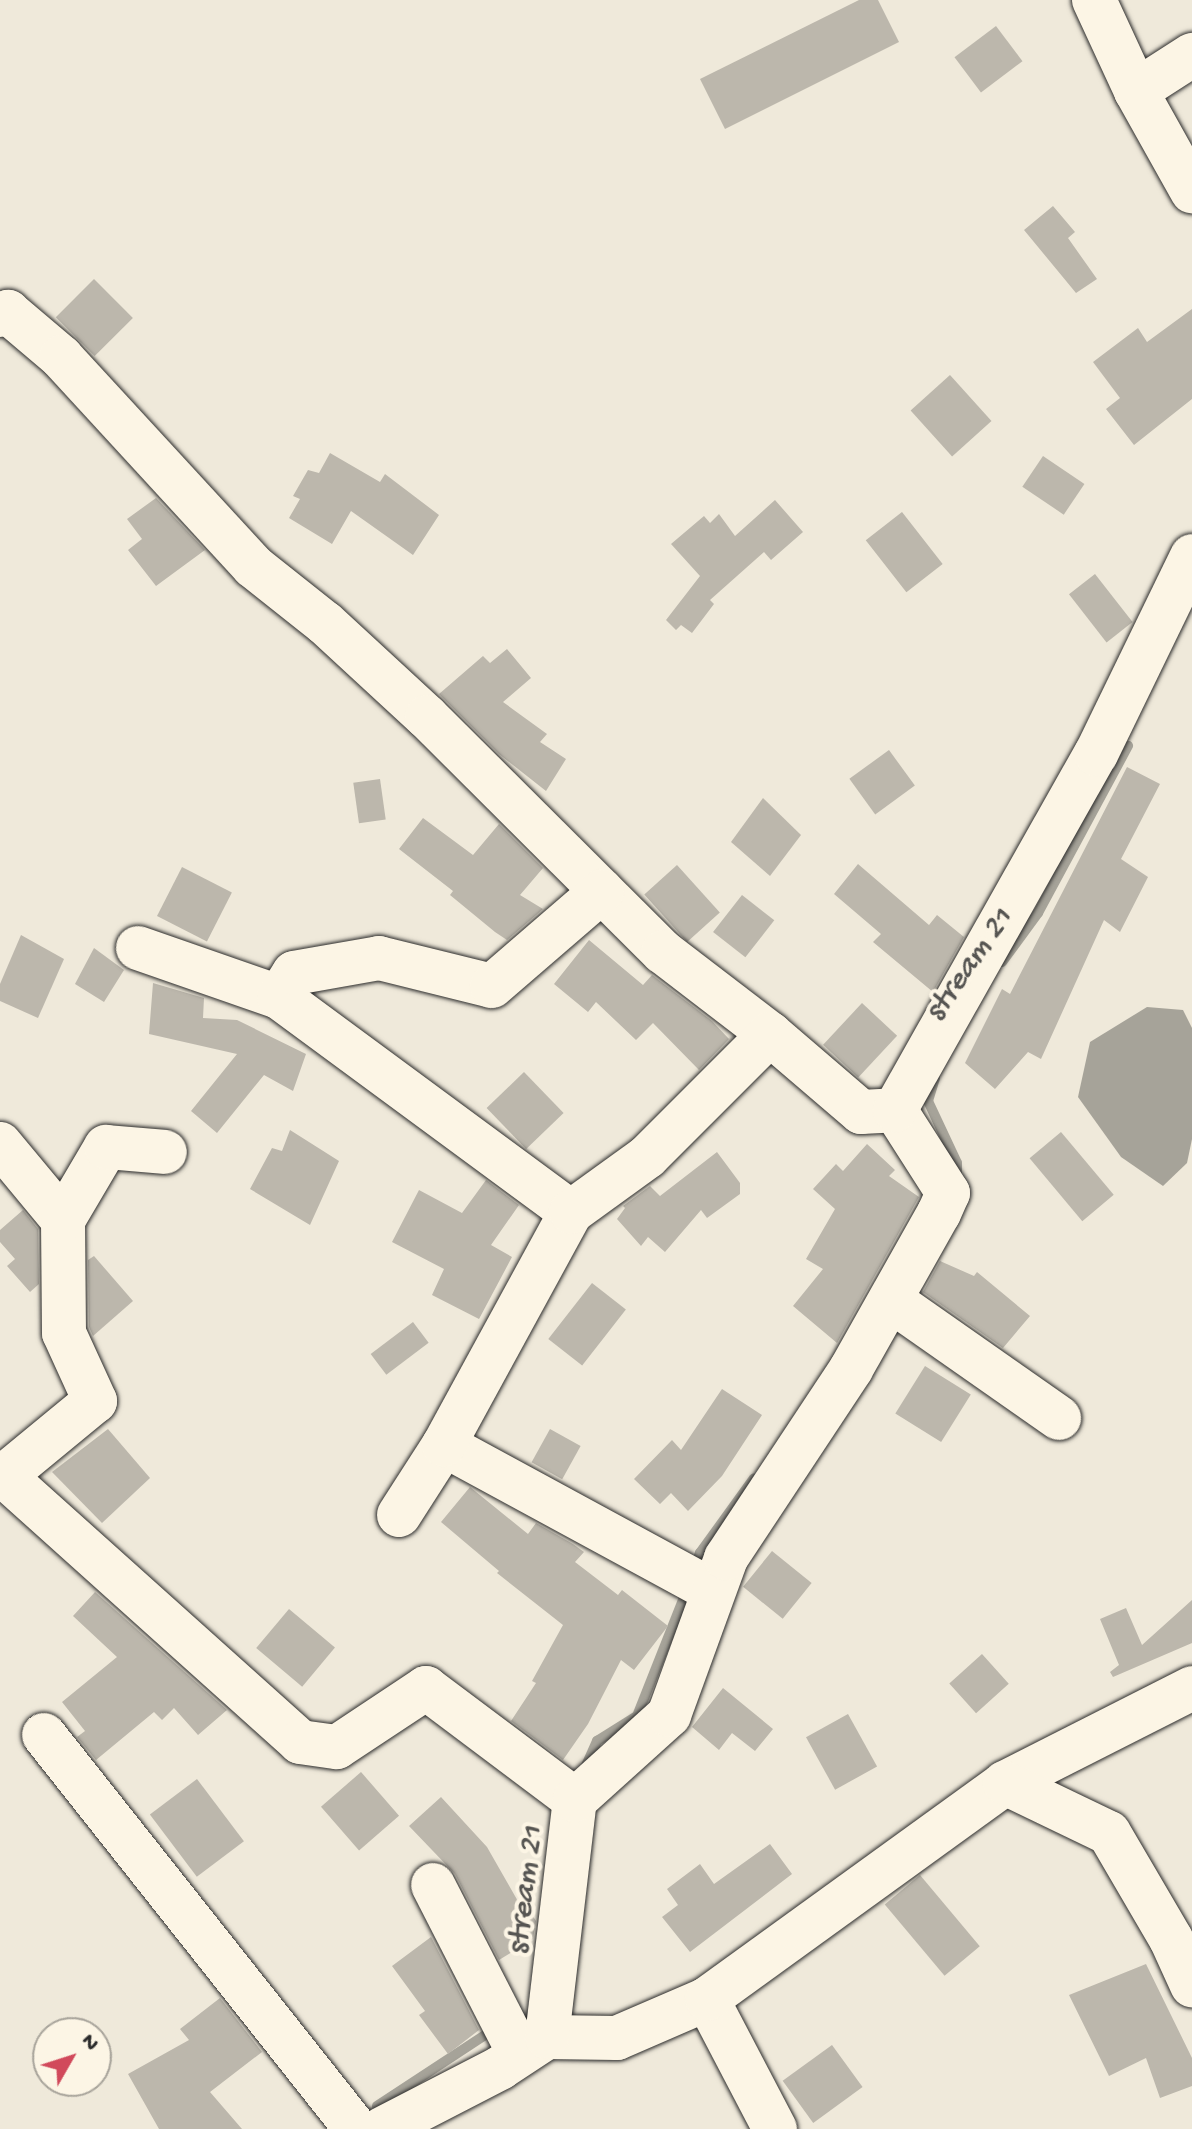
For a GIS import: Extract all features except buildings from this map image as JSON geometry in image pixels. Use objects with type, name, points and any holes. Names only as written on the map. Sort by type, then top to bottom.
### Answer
[{"type":"main road","points":[[1094,0],[1136,91],[1192,191]]},
{"type":"main road","points":[[1136,91],[1192,55]]},
{"type":"main road","points":[[0,315],[8,312],[61,357],[253,566],[325,623],[427,717],[663,952],[770,1034],[861,1112],[895,1110]]},
{"type":"main road","points":[[895,1110],[1096,754],[1192,556]]},
{"type":"main road","points":[[279,997],[294,973],[379,958],[492,986],[602,891]]},
{"type":"main road","points":[[138,948],[279,997],[571,1212]]},
{"type":"main road","points":[[399,1515],[444,1445],[571,1212],[647,1157],[770,1034]]},
{"type":"main road","points":[[533,2045],[575,1800],[669,1715],[726,1558],[892,1301],[948,1193],[895,1110]]},
{"type":"main road","points":[[0,1144],[63,1220]]},
{"type":"main road","points":[[165,1152],[106,1147],[63,1220],[64,1333],[95,1401],[2,1478],[300,1742],[337,1747],[426,1688],[575,1800]]},
{"type":"main road","points":[[892,1301],[1059,1418]]},
{"type":"main road","points":[[444,1445],[713,1591]]},
{"type":"main road","points":[[382,2129],[500,2068],[533,2045],[617,2038],[707,1999],[1005,1783],[1192,1688]]},
{"type":"main road","points":[[44,1735],[356,2129]]},
{"type":"main road","points":[[1005,1783],[1109,1833],[1171,1939],[1192,1985]]},
{"type":"main road","points":[[433,1885],[533,2045]]},
{"type":"main road","points":[[707,1999],[775,2129]]},
{"type":"shaded area","points":[[1147,1007],[1183,1010],[1192,1028],[1192,1139],[1187,1163],[1163,1186],[1121,1157],[1078,1097],[1090,1042]]},
{"type":"waterway","name":"stream 21","points":[[1002,962],[1038,913],[1128,746]]},
{"type":"waterway","name":"stream 21","points":[[935,1078],[928,1101],[957,1163],[957,1179]]},
{"type":"waterway","name":"stream 21","points":[[695,1568],[700,1553],[754,1478]]},
{"type":"waterway","name":"stream 21","points":[[585,1768],[597,1741],[637,1716],[687,1590]]},
{"type":"waterway","name":"stream 21","points":[[377,2106],[494,2029]]}]
